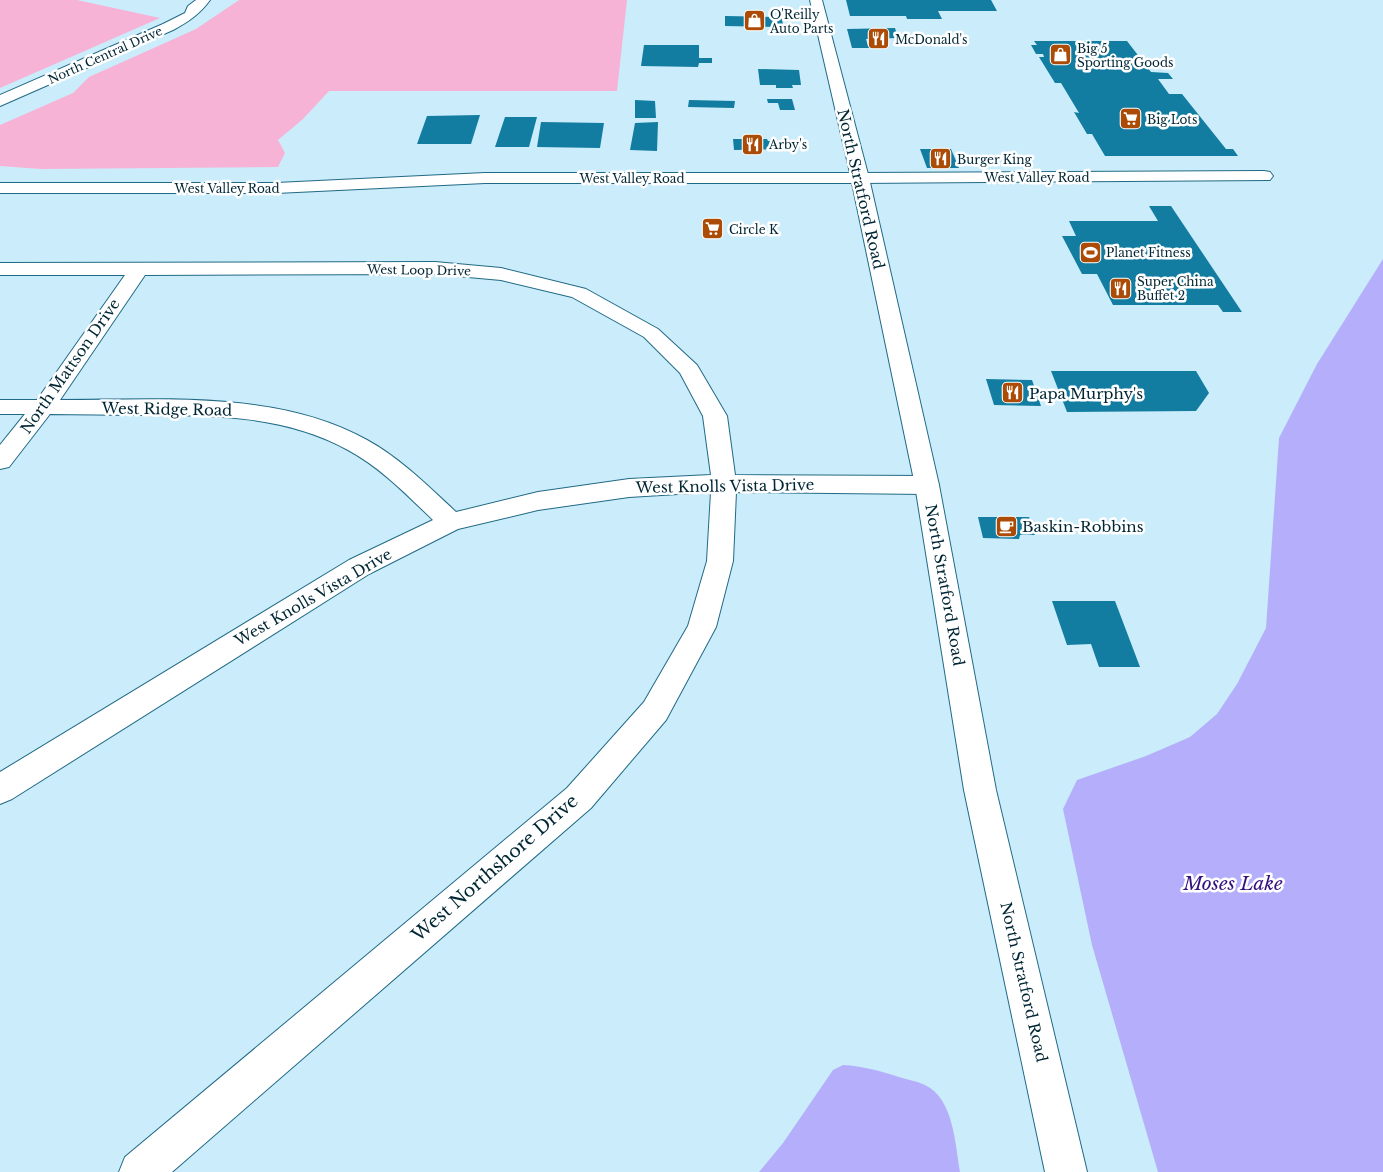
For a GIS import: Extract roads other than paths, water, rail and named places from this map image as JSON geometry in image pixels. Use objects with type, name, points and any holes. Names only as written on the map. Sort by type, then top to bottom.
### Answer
[{"type":"street","name":"North Stratford Road","points":[[816,0],[860,178],[927,484],[980,790],[1066,1172]]},
{"type":"street","name":"North Central Drive","points":[[0,101],[168,27],[190,15],[208,11],[210,3]]},
{"type":"street","name":"West Valley Road","points":[[0,188],[276,188],[485,178],[1264,176]]},
{"type":"street","name":"West Loop Drive","points":[[0,269],[435,268],[501,274],[579,293],[651,333],[690,370],[715,416],[724,483]]},
{"type":"street","name":"North Mattson Drive","points":[[0,461],[44,407],[138,270]]},
{"type":"street","name":"West Ridge Road","points":[[0,407],[226,408],[274,416],[323,428],[358,445],[411,485],[451,522]]},
{"type":"street","name":"West Knolls Vista Drive","points":[[0,789],[359,567],[451,522],[538,501],[611,490],[724,483],[927,484]]},
{"type":"street","name":"West Northshore Drive","points":[[140,1172],[579,798],[655,711],[702,627],[720,562],[724,483]]},
{"type":"water","name":"Moses Lake","points":[[1383,259],[1383,1172],[1158,1172],[1092,945],[1063,809],[1077,780],[1146,756],[1190,737],[1217,714],[1237,684],[1266,628],[1279,438],[1317,364]]},
{"type":"water","points":[[843,1065],[871,1069],[916,1082],[925,1085],[935,1092],[948,1111],[952,1123],[960,1172],[759,1172],[783,1143],[833,1070]]},
{"type":"place","name":"O'Reilly Auto Parts","points":[[754,21]]},
{"type":"place","name":"McDonald's","points":[[879,39]]},
{"type":"place","name":"Big 5 Sporting Goods","points":[[1061,55]]},
{"type":"place","name":"Big Lots","points":[[1131,119]]},
{"type":"place","name":"Arby's","points":[[753,144]]},
{"type":"place","name":"Burger King","points":[[941,159]]},
{"type":"place","name":"Circle K","points":[[713,229]]},
{"type":"place","name":"Planet Fitness","points":[[1090,252]]},
{"type":"place","name":"Super China Buffet 2","points":[[1121,288]]},
{"type":"place","name":"Papa Murphy's","points":[[1013,393]]},
{"type":"place","name":"Baskin-Robbins","points":[[1006,526]]}]
